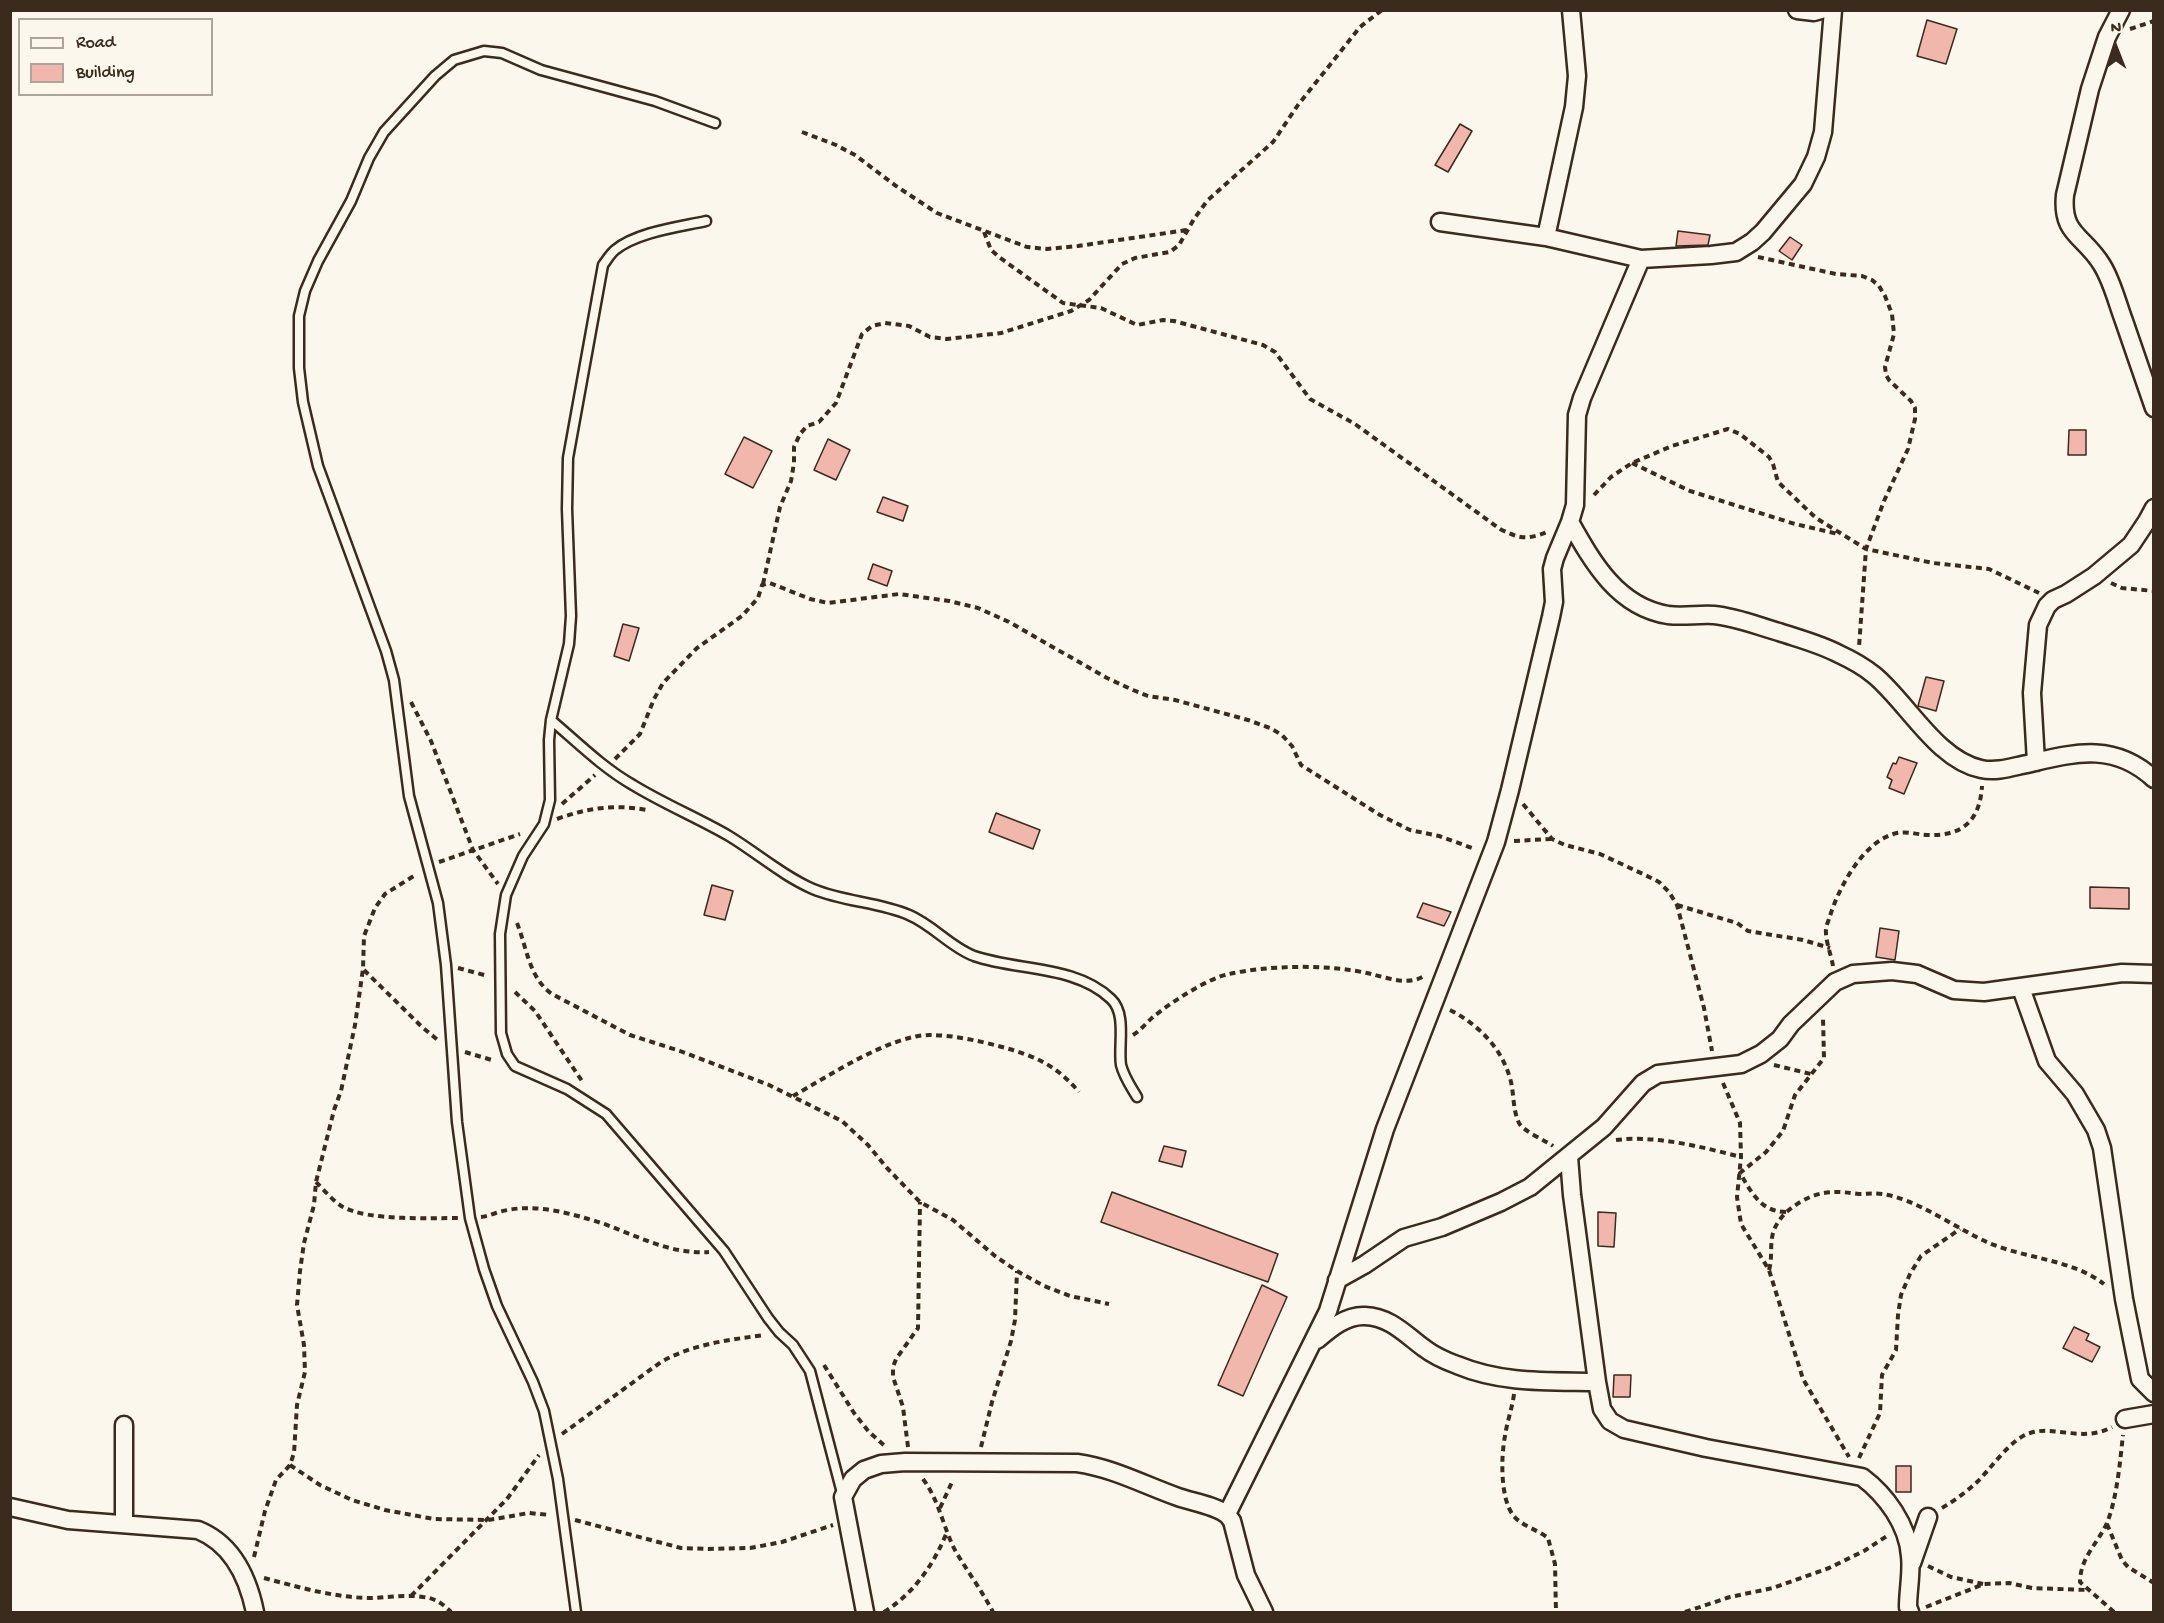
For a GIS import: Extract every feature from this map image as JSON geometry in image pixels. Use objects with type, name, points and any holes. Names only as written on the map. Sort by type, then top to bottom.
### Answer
[{"type":"street","points":[[1546,237],[1574,107],[1577,76],[1570,10]]},
{"type":"street","points":[[1797,10],[1814,12],[1821,10]]},
{"type":"street","points":[[1440,222],[1546,237],[1641,259],[1736,252],[1763,232],[1803,184],[1816,157],[1823,132],[1833,10]]},
{"type":"street","points":[[2121,10],[2107,37],[2090,89],[2065,195],[2064,210],[2066,221],[2072,231],[2086,244],[2106,273],[2154,408]]},
{"type":"street","points":[[1227,1514],[1328,1311],[1385,1129],[1493,848],[1510,790],[1551,617],[1554,602],[1552,569],[1570,522],[1577,486],[1577,415],[1582,398],[1641,259]]},
{"type":"street","points":[[2036,762],[2032,693],[2038,625],[2047,606],[2053,600],[2094,576],[2131,544],[2154,508]]},
{"type":"street","points":[[1570,522],[1610,585],[1640,607],[1668,615],[1712,615],[1730,618],[1812,642],[1858,662],[1876,676],[1938,742],[1960,761],[1984,770],[2000,770],[2079,753],[2113,755],[2130,761],[2154,779]]},
{"type":"street","points":[[1337,1280],[1404,1238],[1442,1227],[1530,1187],[1586,1143],[1620,1111],[1643,1083],[1658,1074],[1741,1064],[1761,1054],[1780,1039],[1807,1008],[1833,985],[1853,974],[1892,971],[1917,975],[1954,990],[1984,992],[2122,973],[2154,974]]},
{"type":"street","points":[[2021,988],[2046,1061],[2075,1095],[2096,1130],[2102,1148],[2124,1299],[2140,1379],[2154,1393]]},
{"type":"street","points":[[1569,1157],[1597,1382],[1602,1409],[1610,1421],[1624,1429],[1706,1448],[1859,1472],[1875,1487],[1903,1527],[1913,1562]]},
{"type":"street","points":[[1314,1342],[1338,1323],[1363,1315],[1379,1318],[1403,1330],[1425,1350],[1456,1365],[1490,1376],[1516,1381],[1597,1382]]},
{"type":"street","points":[[2125,1419],[2154,1414]]},
{"type":"street","points":[[124,1425],[124,1524]]},
{"type":"street","points":[[865,1612],[843,1497],[853,1479],[864,1470],[881,1464],[908,1462],[1077,1463],[1098,1466],[1227,1514],[1234,1528],[1238,1552],[1246,1575],[1264,1612]]},
{"type":"street","points":[[10,1506],[68,1520],[198,1530],[208,1534],[234,1558],[251,1582],[255,1612]]},
{"type":"street","points":[[1910,1612],[1908,1607],[1913,1562],[1928,1517]]},
{"type":"lane","points":[[576,1612],[563,1516],[544,1411],[533,1382],[497,1306],[470,1218],[457,1122],[446,965],[438,903],[410,796],[394,681],[386,651],[318,466],[303,402],[298,368],[298,316],[305,291],[318,261],[351,201],[384,132],[435,76],[454,60],[484,51],[502,53],[541,70],[655,101],[715,123]]},
{"type":"lane","points":[[706,221],[657,232],[626,242],[612,252],[603,266],[568,458],[567,509],[571,616],[570,634],[551,720],[550,791],[545,820],[523,856],[506,896],[501,934],[501,1033],[507,1053],[515,1066],[567,1089],[606,1114],[724,1251],[779,1332],[794,1345],[810,1371],[843,1497]]},
{"type":"lane","points":[[551,720],[631,784],[725,834],[794,879],[814,889],[840,898],[892,908],[935,930],[974,956],[1055,972],[1100,990],[1116,1005],[1120,1026],[1121,1065],[1126,1080],[1137,1097]]},
{"type":"path","points":[[545,820],[640,734],[663,683],[697,648],[742,616],[758,598],[780,507],[791,481],[794,447],[807,426],[819,422],[836,403],[862,334],[872,326],[885,323],[909,326],[930,337],[947,339],[1001,333],[1071,311],[1082,305],[1122,264],[1135,258],[1170,252],[1179,245],[1207,201],[1273,142],[1298,105],[1360,27],[1382,10]]},
{"type":"path","points":[[802,132],[836,144],[855,155],[937,213],[1027,247],[1047,249],[1114,242],[1188,230]]},
{"type":"path","points":[[984,232],[992,250],[1056,299],[1071,304],[1101,308],[1137,325],[1163,320],[1174,321],[1263,345],[1275,352],[1310,399],[1355,424],[1500,529],[1517,538],[1532,538],[1570,522]]},
{"type":"path","points":[[1736,252],[1783,264],[1836,274],[1862,276],[1880,286],[1892,314],[1893,334],[1885,367],[1886,375],[1911,401],[1915,408],[1915,419],[1908,449],[1884,501],[1866,549],[1858,662]]},
{"type":"path","points":[[1593,496],[1611,477],[1632,463],[1672,446],[1728,429],[1740,434],[1769,457],[1778,482],[1816,518],[1866,549],[1933,563],[1989,569],[2053,600]]},
{"type":"path","points":[[1632,463],[1690,491],[1795,524],[1842,535]]},
{"type":"path","points":[[2094,576],[2122,588],[2154,591]]},
{"type":"path","points":[[762,585],[770,583],[810,599],[828,603],[898,594],[949,601],[978,608],[1009,622],[1107,678],[1133,690],[1148,696],[1175,700],[1248,720],[1270,728],[1282,735],[1292,746],[1301,765],[1380,815],[1410,830],[1493,848],[1552,839]]},
{"type":"path","points":[[394,681],[415,708],[431,741],[473,850],[506,896],[523,938],[536,980],[543,987],[630,1035],[748,1077],[826,1112],[854,1130],[920,1202],[953,1220],[995,1256],[1017,1271],[1044,1286],[1070,1296],[1109,1304]]},
{"type":"path","points":[[1740,1173],[1766,1152],[1783,1131],[1795,1095],[1824,1058],[1822,1023],[1833,985],[1826,929],[1835,900],[1849,873],[1869,850],[1889,836],[1900,832],[1930,835],[1958,832],[1965,826],[1979,805],[1984,770]]},
{"type":"path","points":[[1510,790],[1552,839],[1565,845],[1600,854],[1659,882],[1677,904],[1704,1008],[1716,1068],[1740,1123],[1741,1157],[1737,1197],[1740,1224],[1768,1270],[1803,1379],[1818,1408],[1859,1472]]},
{"type":"path","points":[[450,1612],[434,1599],[411,1596],[367,1598],[251,1582],[254,1557],[265,1511],[276,1480],[290,1465],[294,1453],[297,1405],[305,1372],[304,1345],[297,1305],[304,1243],[314,1205],[316,1182],[341,1091],[355,1025],[363,969],[364,936],[375,908],[385,894],[429,866],[501,842],[545,820],[591,808],[636,808],[655,811]]},
{"type":"path","points":[[1677,904],[1737,923],[1748,931],[1803,940],[1830,948]]},
{"type":"path","points":[[1120,1043],[1192,991],[1227,974],[1266,970],[1341,968],[1408,981],[1422,978],[1451,956]]},
{"type":"path","points":[[446,965],[500,980],[535,1011],[586,1086]]},
{"type":"path","points":[[363,969],[422,1027],[451,1048],[515,1066]]},
{"type":"path","points":[[1435,1002],[1461,1015],[1487,1036],[1510,1078],[1520,1124],[1569,1157]]},
{"type":"path","points":[[793,1097],[880,1049],[929,1035],[994,1045],[1025,1053],[1064,1075],[1079,1092]]},
{"type":"path","points":[[1586,1143],[1637,1139],[1697,1146],[1741,1157]]},
{"type":"path","points":[[1740,1173],[1754,1197],[1774,1212],[1786,1212]]},
{"type":"path","points":[[316,1182],[343,1207],[367,1214],[405,1218],[470,1218],[484,1217],[510,1209],[535,1208],[588,1218],[665,1248],[693,1253],[724,1251]]},
{"type":"path","points":[[1768,1270],[1772,1260],[1774,1229],[1786,1212],[1821,1192],[1882,1194],[1918,1206],[1991,1244],[2031,1257],[2071,1266],[2090,1274],[2124,1299]]},
{"type":"path","points":[[908,1462],[903,1407],[893,1377],[893,1367],[918,1328],[920,1202]]},
{"type":"path","points":[[1859,1472],[1867,1438],[1880,1413],[1882,1376],[1896,1350],[1901,1295],[1921,1256],[1960,1229]]},
{"type":"path","points":[[940,1509],[953,1480],[973,1463],[982,1445],[992,1402],[1011,1341],[1015,1320],[1017,1271]]},
{"type":"path","points":[[411,1596],[488,1520],[551,1442],[661,1362],[675,1354],[718,1342],[779,1332]]},
{"type":"path","points":[[794,1345],[826,1367],[854,1413],[869,1432],[908,1462],[928,1485],[956,1551],[993,1612]]},
{"type":"path","points":[[1516,1381],[1512,1415],[1505,1435],[1503,1477],[1507,1500],[1514,1517],[1548,1538],[1552,1547],[1555,1564],[1556,1612]]},
{"type":"path","points":[[2115,1612],[2080,1582],[2081,1568],[2107,1523],[2119,1471],[2125,1419]]},
{"type":"path","points":[[290,1465],[320,1485],[352,1500],[385,1510],[434,1519],[488,1520],[529,1513],[563,1516],[681,1548],[708,1550],[750,1548],[782,1542],[847,1521]]},
{"type":"path","points":[[2107,1523],[2122,1560],[2128,1567],[2154,1583]]},
{"type":"path","points":[[884,1612],[906,1596],[921,1580],[939,1552],[947,1532]]},
{"type":"path","points":[[1913,1562],[1944,1574],[1984,1584],[2009,1583],[2031,1588],[2088,1590]]},
{"type":"path","points":[[1917,1612],[1935,1602],[1984,1584]]},
{"type":"building","points":[[1927,20],[1957,29],[1946,64],[1917,56]]},
{"type":"building","points":[[1460,124],[1472,131],[1448,172],[1435,165]]},
{"type":"building","points":[[1678,231],[1710,235],[1708,245],[1676,246]]},
{"type":"building","points":[[1790,237],[1802,245],[1792,260],[1779,251]]},
{"type":"building","points":[[2069,430],[2086,430],[2086,455],[2068,455]]},
{"type":"building","points":[[744,437],[772,451],[753,488],[725,474]]},
{"type":"building","points":[[828,439],[850,450],[836,480],[814,470]]},
{"type":"building","points":[[883,497],[908,506],[903,521],[877,512]]},
{"type":"building","points":[[873,564],[892,571],[887,586],[868,579]]},
{"type":"building","points":[[623,624],[639,628],[629,661],[614,656]]},
{"type":"building","points":[[1926,677],[1944,681],[1936,711],[1918,706]]},
{"type":"building","points":[[1899,757],[1917,763],[1904,794],[1889,788],[1892,780],[1887,777],[1893,763],[1896,764]]},
{"type":"building","points":[[996,813],[1040,830],[1033,849],[989,832]]},
{"type":"building","points":[[712,885],[733,891],[725,920],[704,915]]},
{"type":"building","points":[[2090,887],[2129,888],[2129,909],[2090,908]]},
{"type":"building","points":[[1423,903],[1451,912],[1444,926],[1417,917]]},
{"type":"building","points":[[1880,928],[1899,931],[1895,960],[1876,957]]},
{"type":"building","points":[[1164,1146],[1186,1151],[1182,1167],[1159,1161]]},
{"type":"building","points":[[1112,1192],[1278,1254],[1268,1282],[1101,1222]]},
{"type":"building","points":[[1598,1212],[1616,1213],[1614,1247],[1598,1246]]},
{"type":"building","points":[[1262,1285],[1287,1297],[1243,1396],[1218,1385]]},
{"type":"building","points":[[2074,1327],[2089,1334],[2086,1340],[2100,1347],[2092,1362],[2063,1348]]},
{"type":"building","points":[[1614,1375],[1631,1375],[1630,1397],[1613,1397]]},
{"type":"building","points":[[1896,1466],[1911,1466],[1911,1492],[1896,1492]]}]
